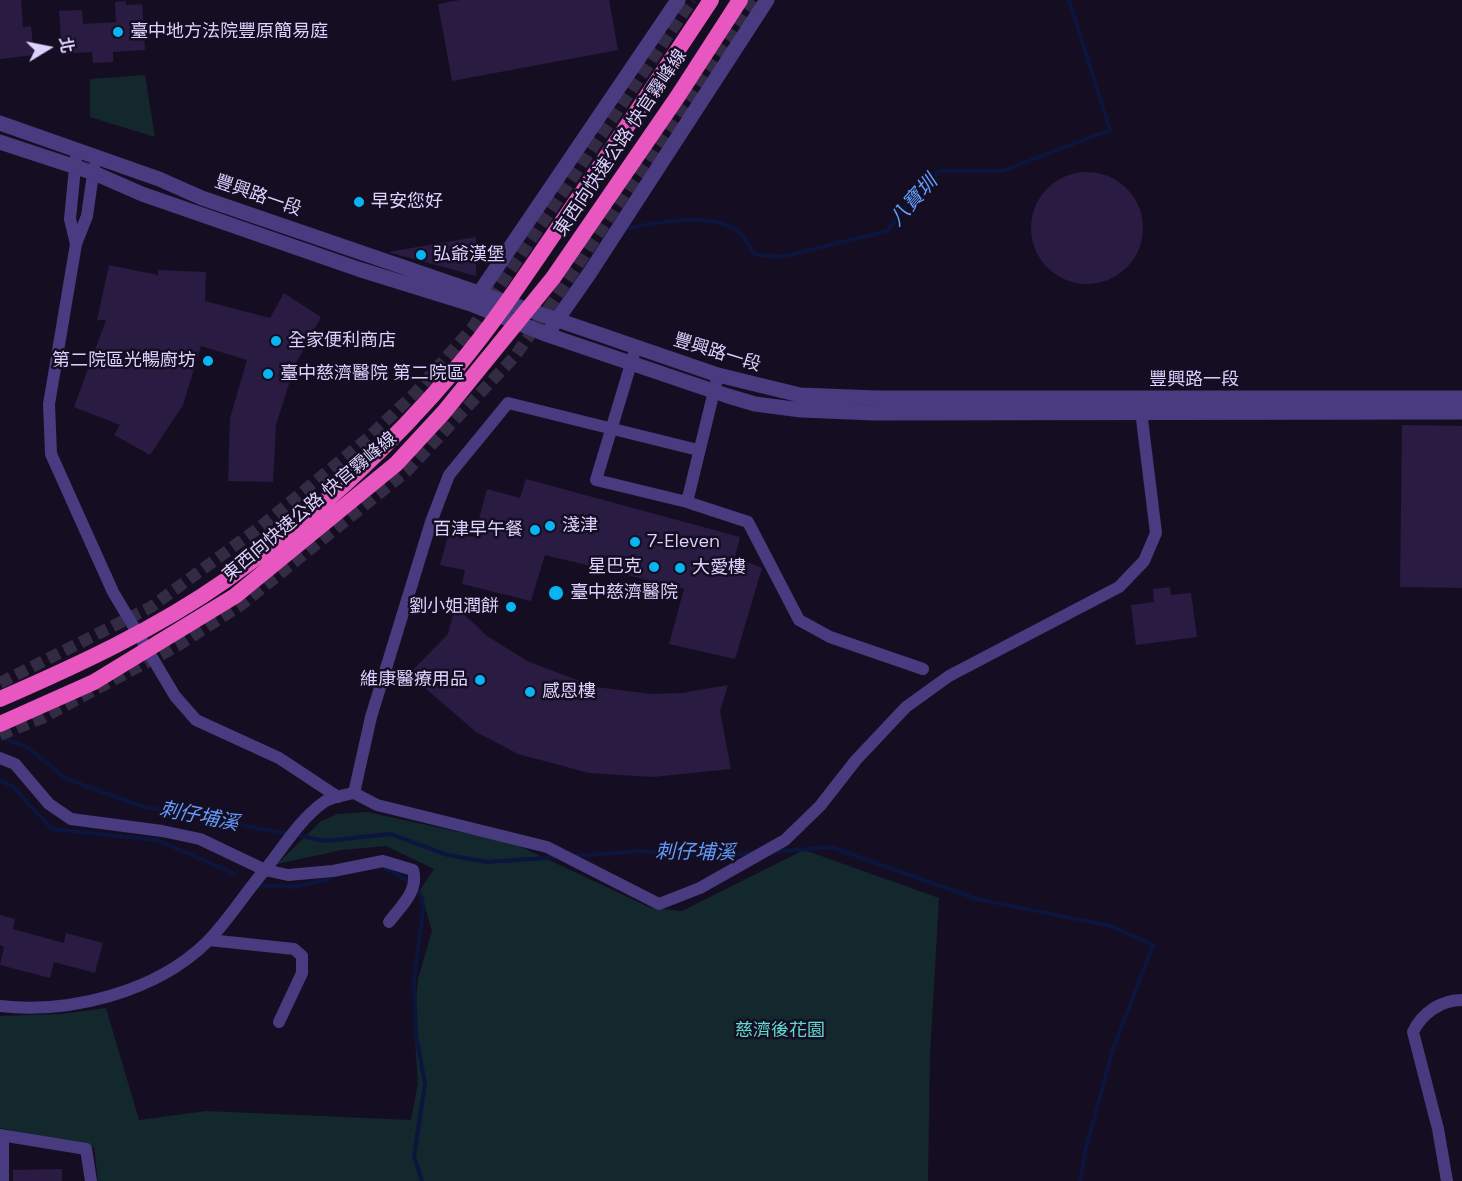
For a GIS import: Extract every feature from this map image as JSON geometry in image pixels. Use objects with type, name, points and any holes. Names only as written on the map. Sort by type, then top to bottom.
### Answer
[{"type":"highway","name":"東西向快速公路 快官霧峰線","points":[[0,699],[82,663],[161,620],[224,581],[284,535],[380,449],[428,399],[483,335],[711,0]]},
{"type":"highway","name":"東西向快速公路 快官霧峰線","points":[[0,724],[94,682],[235,596],[396,464],[444,412],[553,278],[678,96],[740,0]]},
{"type":"street","points":[[476,298],[678,0]]},
{"type":"street","points":[[548,335],[556,319],[589,274],[767,0]]},
{"type":"street","name":"豐興路一段","points":[[0,123],[96,156],[202,198],[476,298],[548,335],[800,394],[1140,406],[1462,412]]},
{"type":"street","name":"豐興路一段","points":[[0,142],[94,173],[141,194],[197,211],[358,269],[556,319],[713,390],[755,404],[801,410],[874,413],[1462,398]]},
{"type":"street","points":[[76,151],[70,219],[76,244]]},
{"type":"street","points":[[96,156],[87,216],[76,244],[49,404],[51,454],[113,592],[175,696],[196,720],[279,758],[338,797]]},
{"type":"street","points":[[633,354],[596,480],[687,502],[748,522],[799,620],[830,637],[922,669]]},
{"type":"street","points":[[687,502],[718,375]]},
{"type":"street","points":[[354,793],[371,717],[430,522],[449,475],[508,403],[698,450]]},
{"type":"street","points":[[0,1006],[26,1009],[105,997],[152,980],[185,961],[209,940],[291,834],[325,801],[354,793],[377,805],[547,847],[622,883],[659,904],[700,888],[785,840],[820,806],[856,760],[914,701],[950,676],[1119,587],[1144,561],[1156,532],[1140,406]]},
{"type":"street","points":[[0,758],[15,764],[49,804],[71,819],[102,825],[162,831],[200,839],[265,870],[288,875],[333,871],[383,861],[413,870],[416,880],[413,891],[389,922]]},
{"type":"street","points":[[209,940],[294,949],[302,956],[302,973],[279,1022]]},
{"type":"street","points":[[1447,1181],[1438,1129],[1413,1032],[1419,1019],[1432,1010],[1449,1000],[1462,1000]]},
{"type":"street","points":[[3,1181],[2,1135],[86,1149],[91,1181]]},
{"type":"green space","points":[[145,75],[155,137],[90,117],[90,79]]},
{"type":"green space","name":"慈濟後花園","points":[[367,812],[515,844],[651,908],[682,911],[804,850],[939,898],[930,1055],[928,1181],[98,1181],[94,1147],[0,1128],[0,1016],[61,1014],[106,1008],[139,1120],[206,1111],[411,1120],[418,1084],[414,1025],[418,979],[432,931],[420,890],[434,869],[386,846],[342,850],[277,864],[320,822],[337,814]]},
{"type":"building","points":[[0,0],[21,0],[23,27],[31,26],[34,55],[0,59]]},
{"type":"building","points":[[460,0],[609,0],[618,50],[452,81],[438,4]]},
{"type":"building","name":"臺中地方法院豐原簡易庭","points":[[126,1],[126,5],[142,4],[145,50],[113,52],[113,62],[93,63],[92,52],[62,54],[59,11],[82,10],[83,24],[116,22],[115,2]]},
{"type":"building","points":[[1087,172],[1108,176],[1126,189],[1139,207],[1143,228],[1139,249],[1126,267],[1108,280],[1087,284],[1066,280],[1048,267],[1035,249],[1031,228],[1035,207],[1048,189],[1066,176]]},
{"type":"building","points":[[476,237],[476,276],[388,252]]},
{"type":"building","name":"臺中慈濟醫院 第二院區","points":[[109,265],[158,275],[158,270],[206,272],[205,301],[270,318],[284,293],[321,317],[295,365],[276,425],[273,482],[228,481],[230,418],[247,360],[201,346],[183,405],[150,455],[114,435],[120,425],[74,407],[106,320],[97,320]]},
{"type":"building","points":[[1402,425],[1462,426],[1462,588],[1400,587]]},
{"type":"building","name":"大愛樓","points":[[526,479],[740,537],[735,557],[762,568],[735,659],[669,644],[684,589],[545,555],[531,601],[462,584],[465,570],[440,565],[449,532],[474,537],[487,489],[520,498]]},
{"type":"building","points":[[1170,587],[1171,595],[1191,593],[1197,637],[1136,645],[1131,605],[1154,602],[1153,589]]},
{"type":"building","name":"感恩樓","points":[[455,606],[487,636],[529,662],[596,687],[651,694],[682,693],[728,685],[720,711],[731,769],[653,777],[589,773],[518,754],[476,732],[409,674],[448,634]]},
{"type":"building","points":[[0,915],[15,919],[13,929],[64,943],[66,933],[103,943],[95,973],[54,962],[50,978],[0,965],[4,947],[0,945]]},
{"type":"building","points":[[62,1169],[62,1181],[13,1181],[13,1170]]},
{"type":"waterway","name":"八寶圳","points":[[629,228],[685,220],[714,222],[738,231],[754,254],[781,257],[887,231],[908,203],[939,171],[1002,171],[1110,130],[1069,0]]},
{"type":"waterway","name":"刺仔埔溪","points":[[0,737],[28,748],[67,779],[141,806],[288,834]]},
{"type":"waterway","points":[[0,780],[13,787],[52,829],[157,840],[235,874]]},
{"type":"waterway","name":"刺仔埔溪","points":[[296,835],[325,841],[390,834],[448,855],[487,862],[559,857]]},
{"type":"waterway","name":"刺仔埔溪","points":[[772,852],[831,847],[977,899],[1111,926],[1153,945],[1112,1052],[1086,1148],[1080,1181]]},
{"type":"waterway","name":"刺仔埔溪","points":[[572,856],[640,851],[707,857],[753,853]]},
{"type":"waterway","points":[[385,868],[406,880]]},
{"type":"waterway","points":[[257,885],[294,887],[330,879]]},
{"type":"waterway","points":[[415,888],[422,898],[423,911],[414,981],[416,1035],[425,1084],[414,1156],[422,1181]]},
{"type":"tunnel","points":[[0,683],[151,607],[260,527],[368,438],[417,391],[472,328],[692,0]]},
{"type":"tunnel","points":[[0,735],[42,718],[177,646],[241,605],[407,471],[515,356],[564,286],[753,0]]},
{"type":"place","name":"臺中地方法院豐原簡易庭","points":[[118,32]]},
{"type":"place","name":"早安您好","points":[[359,202]]},
{"type":"place","name":"弘爺漢堡","points":[[421,255]]},
{"type":"place","name":"全家便利商店","points":[[276,341]]},
{"type":"place","name":"第二院區光暢廚坊","points":[[208,361]]},
{"type":"place","name":"臺中慈濟醫院 第二院區","points":[[268,374]]},
{"type":"place","name":"淺津","points":[[550,526]]},
{"type":"place","name":"百津早午餐","points":[[535,530]]},
{"type":"place","name":"7-Eleven","points":[[635,542]]},
{"type":"place","name":"星巴克","points":[[654,567]]},
{"type":"place","name":"大愛樓","points":[[680,568]]},
{"type":"place","name":"臺中慈濟醫院","points":[[556,593]]},
{"type":"place","name":"劉小姐潤餅","points":[[511,607]]},
{"type":"place","name":"維康醫療用品","points":[[480,680]]},
{"type":"place","name":"感恩樓","points":[[530,692]]}]
